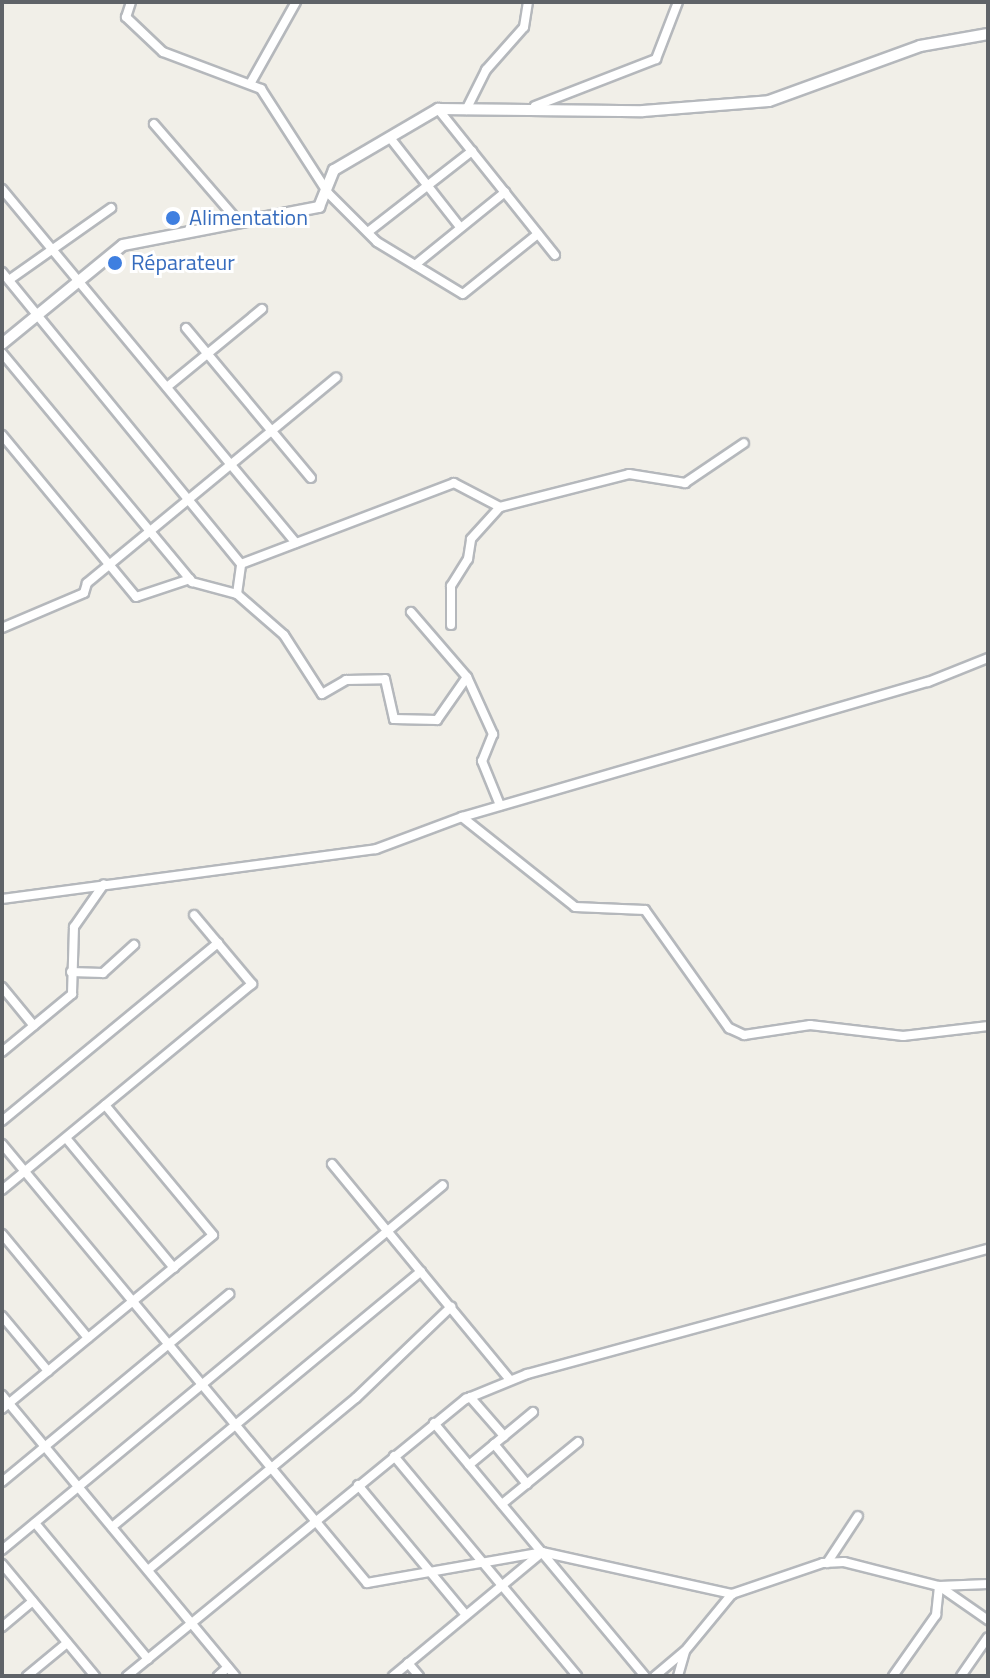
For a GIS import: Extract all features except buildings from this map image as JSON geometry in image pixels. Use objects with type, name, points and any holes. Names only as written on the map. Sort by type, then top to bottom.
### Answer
[{"type":"street","points":[[131,2],[126,17],[163,52],[250,84],[270,97],[328,193],[368,232],[463,294],[538,234]]},
{"type":"street","points":[[250,84],[296,2]]},
{"type":"street","points":[[466,110],[486,70],[524,27],[528,2]]},
{"type":"street","points":[[535,106],[656,59],[678,2]]},
{"type":"street","points":[[2,344],[123,245],[319,207],[328,193],[334,170],[438,109],[535,106],[643,111],[769,101],[920,46],[988,34]]},
{"type":"street","points":[[438,109],[555,255]]},
{"type":"street","points":[[154,124],[239,222]]},
{"type":"street","points":[[391,139],[460,227]]},
{"type":"street","points":[[368,232],[472,151]]},
{"type":"street","points":[[2,189],[296,543]]},
{"type":"street","points":[[415,265],[505,192]]},
{"type":"street","points":[[9,280],[50,247],[111,208]]},
{"type":"street","points":[[2,272],[241,564],[237,594]]},
{"type":"street","points":[[167,387],[262,309]]},
{"type":"street","points":[[186,328],[311,478]]},
{"type":"street","points":[[2,353],[190,579],[237,594],[284,635],[322,694],[346,680],[385,679],[394,719],[437,720],[467,677]]},
{"type":"street","points":[[2,628],[84,593],[110,565],[336,378]]},
{"type":"street","points":[[2,435],[136,597],[190,579]]},
{"type":"street","points":[[451,625],[451,586],[468,559],[471,539],[500,507],[629,474],[685,483],[744,443]]},
{"type":"street","points":[[241,564],[454,483],[500,507]]},
{"type":"street","points":[[411,612],[467,677],[493,734],[482,761],[500,805]]},
{"type":"street","points":[[2,899],[376,849],[500,805],[928,682],[988,658]]},
{"type":"street","points":[[462,817],[575,907],[645,910],[729,1028],[744,1035],[810,1025],[903,1036],[988,1026]]},
{"type":"street","points":[[2,1052],[72,994],[74,927],[104,884]]},
{"type":"street","points":[[2,1190],[252,984],[194,915]]},
{"type":"street","points":[[2,1121],[218,943]]},
{"type":"street","points":[[71,972],[103,973],[134,945]]},
{"type":"street","points":[[2,987],[34,1026]]},
{"type":"street","points":[[5,1406],[213,1235],[105,1105]]},
{"type":"street","points":[[66,1138],[174,1268]]},
{"type":"street","points":[[2,1144],[367,1583],[542,1552],[732,1594],[827,1563],[939,1586],[988,1584]]},
{"type":"street","points":[[332,1164],[510,1380]]},
{"type":"street","points":[[2,1550],[443,1185]]},
{"type":"street","points":[[2,1234],[88,1338]]},
{"type":"street","points":[[127,1676],[434,1423],[470,1397],[510,1380],[988,1249]]},
{"type":"street","points":[[112,1527],[421,1271]]},
{"type":"street","points":[[2,1482],[229,1294]]},
{"type":"street","points":[[148,1570],[271,1468],[451,1307]]},
{"type":"street","points":[[2,1316],[48,1371]]},
{"type":"street","points":[[2,1395],[5,1406],[45,1447],[235,1676]]},
{"type":"street","points":[[470,1397],[504,1436]]},
{"type":"street","points":[[469,1465],[533,1412]]},
{"type":"street","points":[[434,1423],[645,1676]]},
{"type":"street","points":[[502,1504],[578,1442]]},
{"type":"street","points":[[494,1444],[527,1484]]},
{"type":"street","points":[[394,1456],[575,1675]]},
{"type":"street","points":[[358,1485],[466,1615]]},
{"type":"street","points":[[827,1563],[858,1516]]},
{"type":"street","points":[[35,1523],[148,1659]]},
{"type":"street","points":[[393,1676],[542,1552]]},
{"type":"street","points":[[2,1564],[95,1676]]},
{"type":"street","points":[[939,1586],[988,1620]]},
{"type":"street","points":[[893,1676],[936,1615],[939,1586]]},
{"type":"street","points":[[655,1676],[685,1651],[732,1594]]},
{"type":"street","points":[[2,1627],[33,1601]]},
{"type":"street","points":[[961,1676],[988,1637]]},
{"type":"street","points":[[27,1676],[67,1643]]},
{"type":"street","points":[[678,1676],[685,1651]]},
{"type":"street","points":[[408,1663],[419,1676]]},
{"type":"street","points":[[218,1676],[228,1667]]},
{"type":"place","name":"Alimentation","points":[[173,218]]},
{"type":"place","name":"Réparateur","points":[[115,263]]}]
